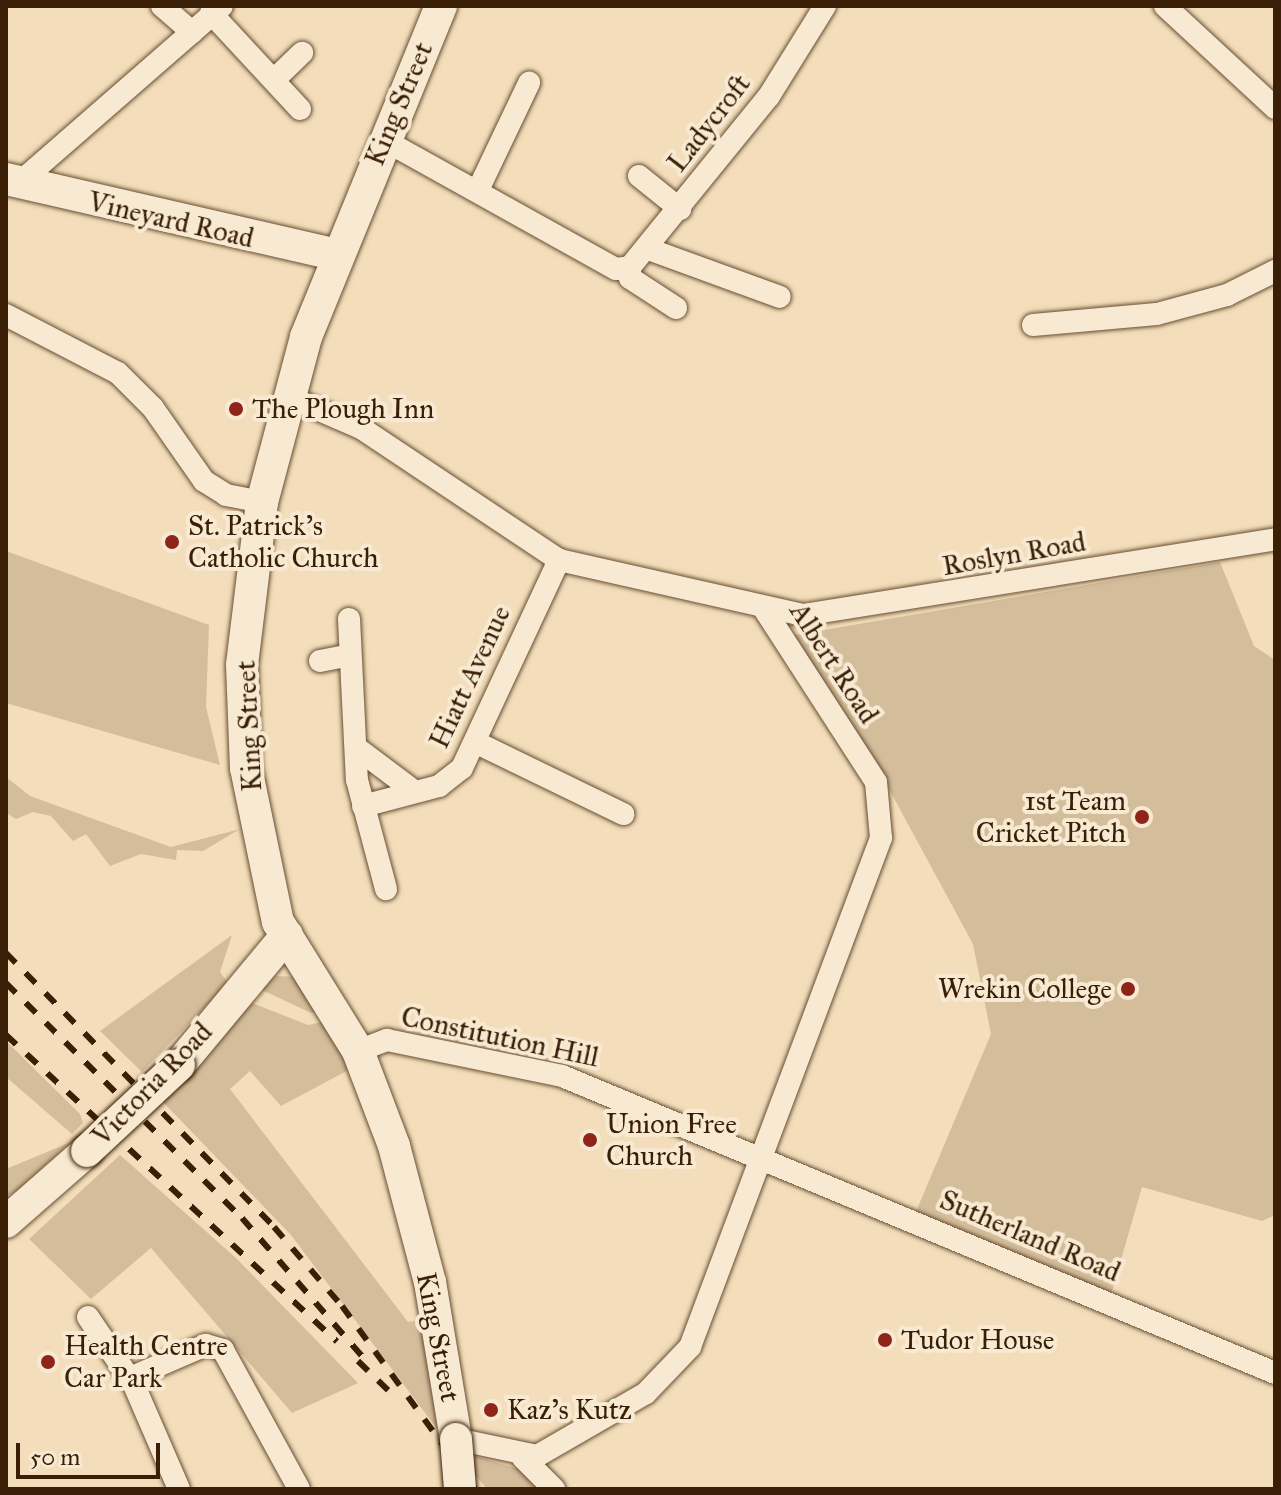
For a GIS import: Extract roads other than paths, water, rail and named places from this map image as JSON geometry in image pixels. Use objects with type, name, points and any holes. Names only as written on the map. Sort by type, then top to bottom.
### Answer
[{"type":"street","points":[[162,6],[192,32]]},
{"type":"street","name":"King Street","points":[[441,6],[337,255],[289,397],[262,502],[242,665],[246,768],[287,935],[358,1051],[394,1146],[430,1282],[456,1439],[460,1489]]},
{"type":"street","name":"Ladycroft","points":[[630,267],[651,250],[769,96],[825,6]]},
{"type":"street","points":[[1165,6],[1275,108]]},
{"type":"street","points":[[22,176],[217,9],[277,77],[300,109]]},
{"type":"street","points":[[277,77],[302,53]]},
{"type":"street","points":[[478,190],[529,83]]},
{"type":"street","points":[[384,140],[616,269],[630,267],[630,278],[676,308]]},
{"type":"street","name":"Vineyard Road","points":[[22,176],[337,255]]},
{"type":"street","points":[[652,178],[680,209]]},
{"type":"street","points":[[651,250],[780,297]]},
{"type":"street","points":[[1033,325],[1157,314],[1227,295],[1275,271]]},
{"type":"street","points":[[6,315],[118,373],[153,408],[204,481],[226,495],[262,502]]},
{"type":"street","name":"Albert Road","points":[[289,397],[361,428],[559,560],[763,607],[876,782],[884,813],[881,838],[761,1153]]},
{"type":"street","name":"Roslyn Road","points":[[763,607],[803,615],[854,610],[1275,539]]},
{"type":"street","name":"Hiatt Avenue","points":[[363,806],[410,788],[454,777],[475,742],[559,560]]},
{"type":"street","points":[[350,626],[346,656],[363,806],[386,889]]},
{"type":"street","points":[[320,661],[346,656]]},
{"type":"street","points":[[475,742],[623,814]]},
{"type":"street","points":[[358,749],[410,788]]},
{"type":"street","name":"Victoria Road","points":[[6,1222],[179,1065],[287,935]]},
{"type":"street","name":"Constitution Hill","points":[[358,1051],[387,1040],[562,1076],[761,1153]]},
{"type":"street","points":[[523,1458],[646,1393],[680,1360],[761,1153]]},
{"type":"street","name":"Sutherland Road","points":[[761,1153],[1275,1373]]},
{"type":"street","points":[[88,1317],[130,1378],[179,1489]]},
{"type":"street","points":[[130,1378],[206,1345],[223,1350],[299,1489]]},
{"type":"street","points":[[456,1439],[523,1458],[554,1489]]},
{"type":"railway","points":[[6,953],[274,1227],[342,1306],[475,1489]]},
{"type":"railway","points":[[6,983],[242,1218],[370,1365]]},
{"type":"railway","points":[[6,1035],[337,1342]]},
{"type":"railway","points":[[358,1361],[393,1395]]},
{"type":"place","name":"The Plough Inn","points":[[236,409]]},
{"type":"place","name":"St. Patrick's Catholic Church","points":[[172,542]]},
{"type":"place","name":"1st Team Cricket Pitch","points":[[1142,817]]},
{"type":"place","name":"Wrekin College","points":[[1128,989]]},
{"type":"place","name":"Union Free Church","points":[[590,1140]]},
{"type":"place","name":"Tudor House","points":[[885,1340]]},
{"type":"place","name":"Health Centre Car Park","points":[[48,1362]]},
{"type":"place","name":"Kaz's Kutz","points":[[491,1410]]}]
